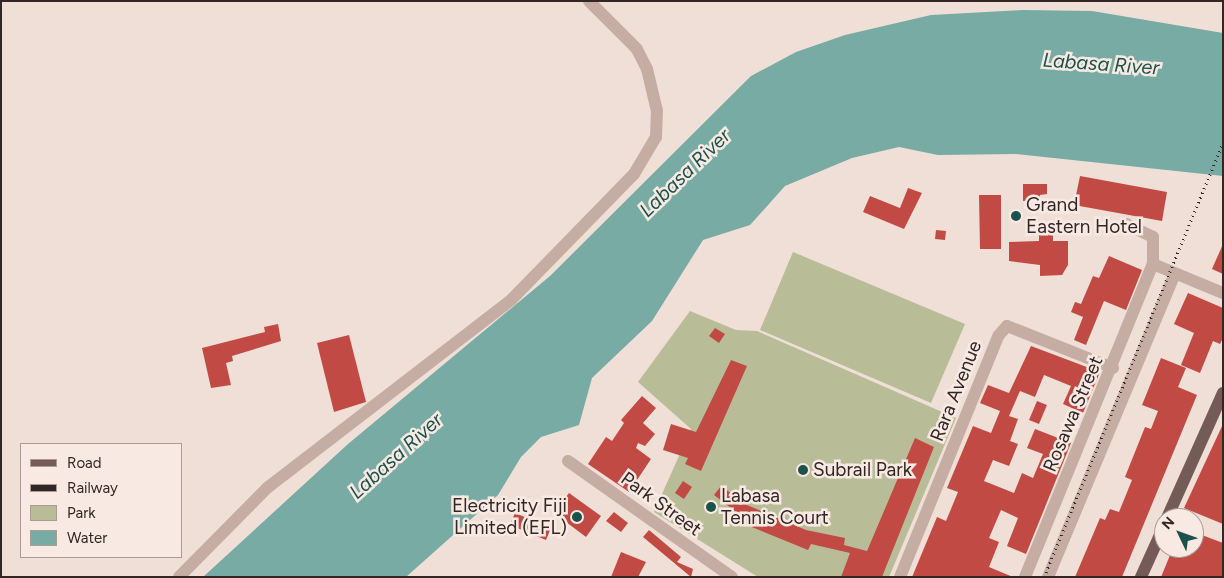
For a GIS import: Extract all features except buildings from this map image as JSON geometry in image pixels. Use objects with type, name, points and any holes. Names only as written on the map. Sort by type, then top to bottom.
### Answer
[{"type":"main road","points":[[1171,508],[1223,393]]},
{"type":"main road","points":[[1141,577],[1154,548]]},
{"type":"street","points":[[179,577],[267,488],[512,300],[634,174],[656,137],[657,111],[647,69],[638,49],[589,1]]},
{"type":"street","points":[[1126,224],[1153,237],[1153,264],[1223,293]]},
{"type":"street","name":"Rosawa Street","points":[[1025,577],[1113,368],[1153,264]]},
{"type":"street","points":[[1048,577],[1175,273]]},
{"type":"street","name":"Rara Avenue","points":[[900,577],[999,335],[1008,326],[1113,368]]},
{"type":"street","name":"Park Street","points":[[568,462],[732,577]]},
{"type":"green space","points":[[793,252],[965,324],[931,403],[760,330]]},
{"type":"green space","name":"Subrail Park","points":[[690,311],[736,330],[757,331],[956,418],[889,577],[758,577],[654,512],[691,429],[638,382]]},
{"type":"water","name":"Labasa River","points":[[1023,10],[1092,11],[1223,33],[1223,176],[1015,154],[938,155],[899,147],[852,158],[785,186],[750,225],[703,240],[652,321],[592,378],[579,425],[541,437],[521,457],[498,495],[406,577],[203,577],[348,444],[550,276],[751,76],[796,52],[845,35],[931,15]]},
{"type":"railway","points":[[1044,577],[1223,143]]},
{"type":"place","name":"Grand Eastern Hotel","points":[[1016,216]]},
{"type":"place","name":"Subrail Park","points":[[803,470]]},
{"type":"place","name":"Labasa Tennis Court","points":[[711,507]]},
{"type":"place","name":"Electricity Fiji Limited (EFL)","points":[[577,517]]}]
